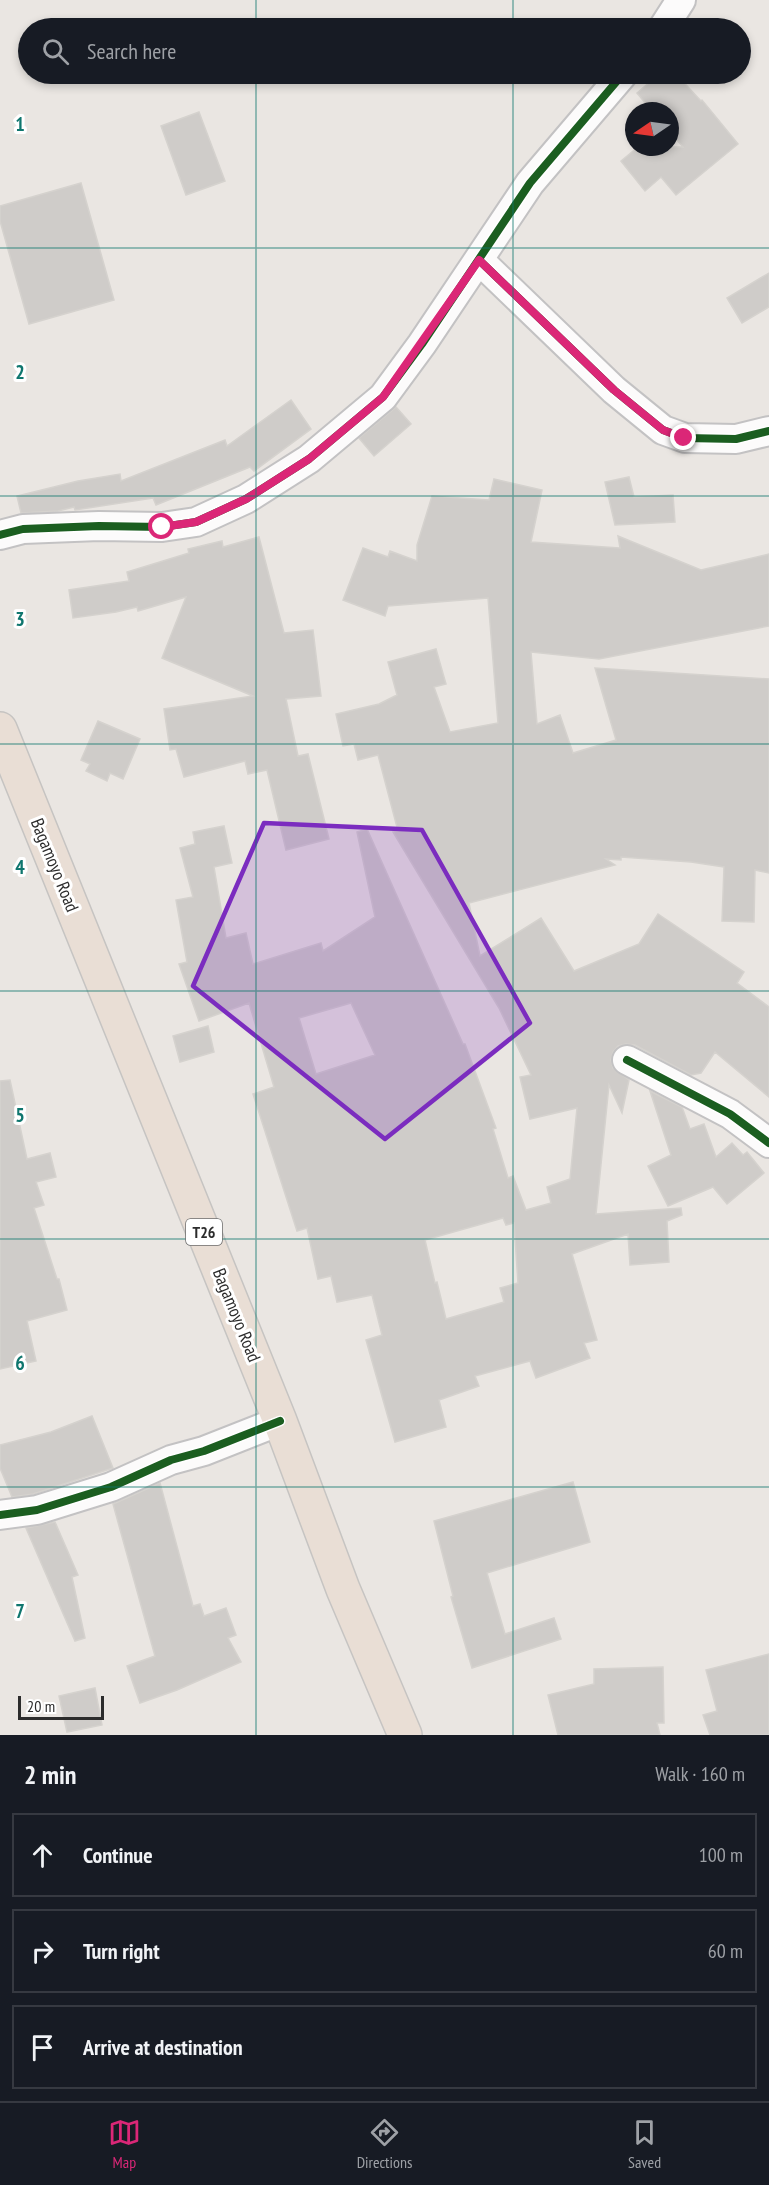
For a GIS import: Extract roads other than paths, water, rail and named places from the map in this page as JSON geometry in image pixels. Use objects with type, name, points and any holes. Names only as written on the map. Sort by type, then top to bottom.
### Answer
[{"type":"highway","name":"Bagamoyo Road","points":[[0,729],[280,1421],[343,1589],[405,1735]]},
{"type":"street","points":[[669,18],[681,0]]},
{"type":"street","points":[[0,536],[22,529],[99,526],[162,527],[196,522],[246,499],[309,459],[383,397],[530,183],[614,84]]},
{"type":"street","points":[[479,260],[614,390],[663,430],[684,438],[736,439],[769,431]]},
{"type":"street","points":[[627,1060],[730,1114],[769,1143]]},
{"type":"street","points":[[0,1515],[37,1510],[111,1487],[171,1460],[204,1451],[280,1421]]}]
